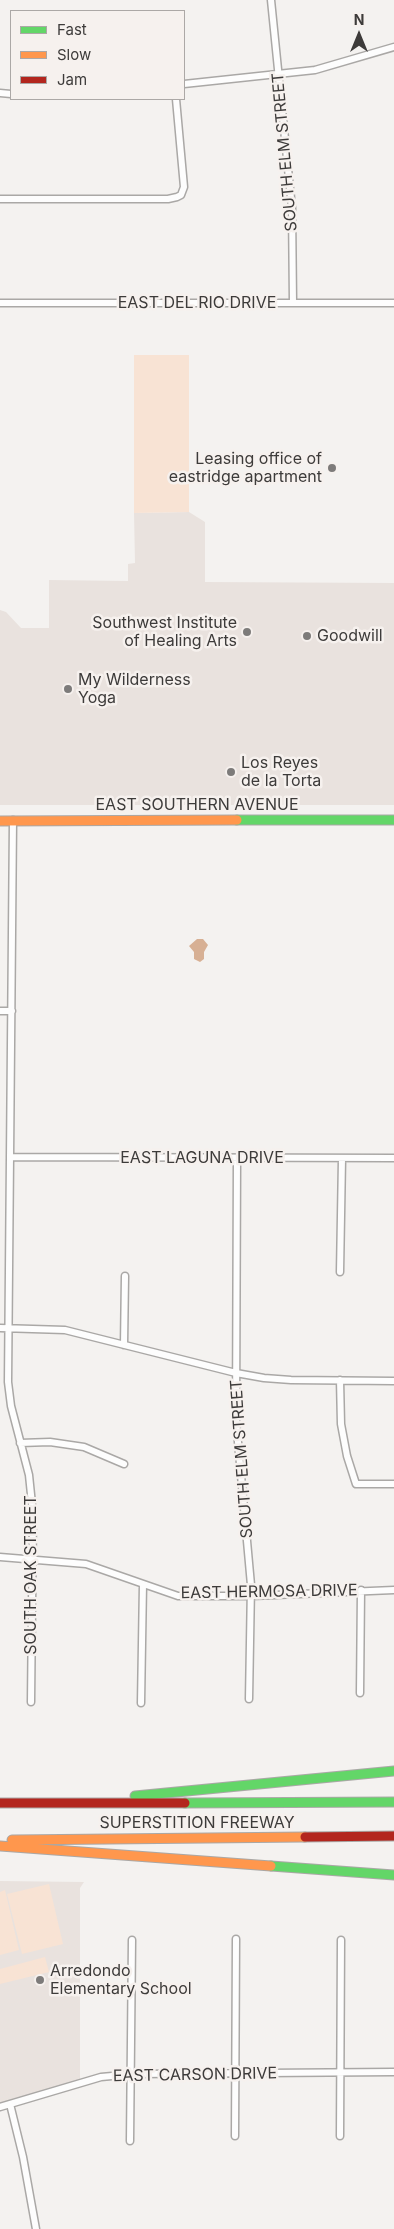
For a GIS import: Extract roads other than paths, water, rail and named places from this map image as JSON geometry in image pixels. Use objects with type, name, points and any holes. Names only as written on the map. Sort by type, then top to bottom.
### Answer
[{"type":"main road","name":"EAST SOUTHERN AVENUE","points":[[0,820],[394,820]]},
{"type":"main road","points":[[55,1804],[394,1771]]},
{"type":"main road","name":"SUPERSTITION FREEWAY","points":[[0,1803],[394,1802]]},
{"type":"main road","name":"SUPERSTITION FREEWAY","points":[[0,1840],[394,1836]]},
{"type":"main road","points":[[0,1846],[394,1875]]},
{"type":"street","name":"SOUTH ELM STREET","points":[[271,0],[292,208],[293,303]]},
{"type":"street","points":[[185,84],[278,75],[329,67],[394,47]]},
{"type":"street","points":[[0,199],[177,198],[181,195],[184,187],[176,100]]},
{"type":"street","name":"EAST DEL RIO DRIVE","points":[[0,303],[394,303]]},
{"type":"street","name":"SOUTH OAK STREET","points":[[13,820],[8,1382],[10,1406],[29,1475],[32,1499],[31,1702]]},
{"type":"street","points":[[0,1011],[12,1011]]},
{"type":"street","name":"EAST LAGUNA DRIVE","points":[[11,1157],[394,1158]]},
{"type":"street","name":"SOUTH ELM STREET","points":[[237,1159],[236,1420],[252,1596],[249,1698]]},
{"type":"street","points":[[340,1272],[342,1159]]},
{"type":"street","points":[[124,1345],[125,1276]]},
{"type":"street","points":[[0,1328],[65,1330],[236,1373],[291,1380],[394,1381]]},
{"type":"street","points":[[340,1380],[341,1424],[347,1456],[356,1484],[394,1484]]},
{"type":"street","points":[[20,1443],[50,1442],[84,1447],[124,1464]]},
{"type":"street","name":"EAST HERMOSA DRIVE","points":[[0,1557],[33,1558],[86,1564],[178,1596],[252,1596],[394,1590]]},
{"type":"street","points":[[141,1704],[143,1584]]},
{"type":"street","points":[[360,1693],[361,1590]]},
{"type":"street","points":[[235,2136],[236,1939]]},
{"type":"street","points":[[130,2141],[132,1940]]},
{"type":"street","points":[[340,2136],[341,1940]]},
{"type":"street","name":"EAST CARSON DRIVE","points":[[0,2107],[101,2078],[131,2074],[394,2072]]},
{"type":"street","points":[[10,2104],[23,2157],[36,2229]]},
{"type":"place","name":"Leasing office of eastridge apartment","points":[[332,468]]},
{"type":"place","name":"Southwest Institute of Healing Arts","points":[[247,632]]},
{"type":"place","name":"Goodwill","points":[[307,636]]},
{"type":"place","name":"My Wilderness Yoga","points":[[68,689]]},
{"type":"place","name":"Los Reyes de la Torta","points":[[231,772]]},
{"type":"place","name":"Arredondo Elementary School","points":[[40,1980]]}]
